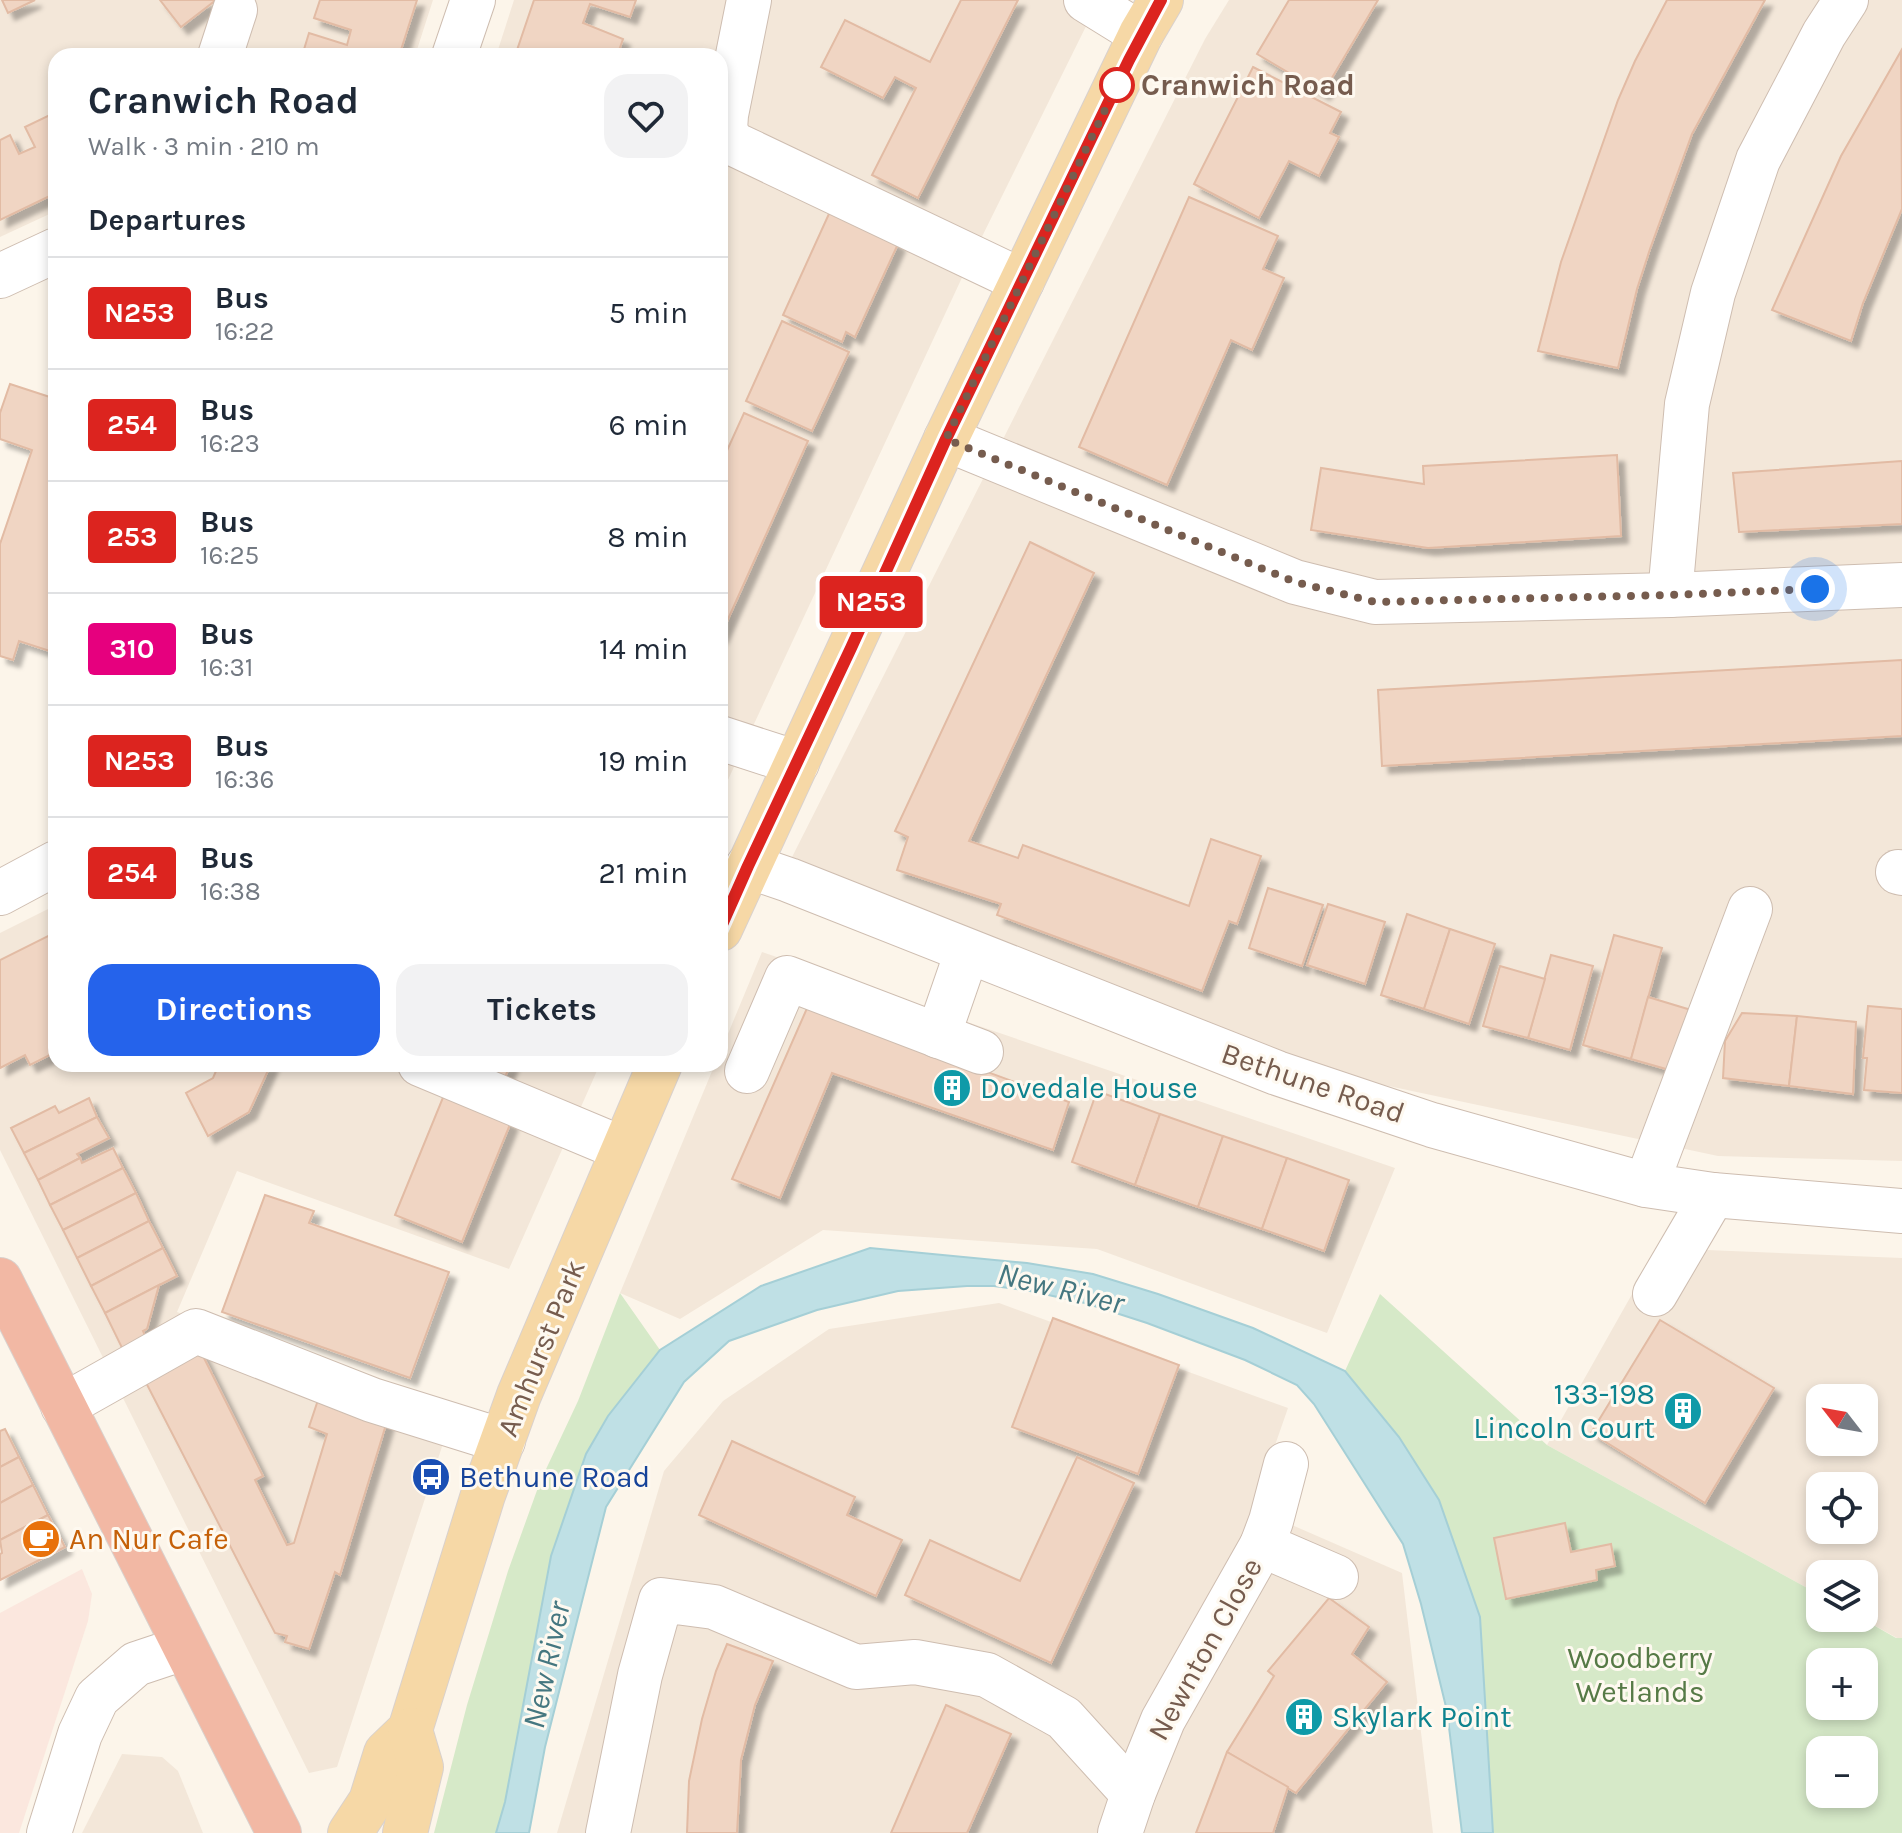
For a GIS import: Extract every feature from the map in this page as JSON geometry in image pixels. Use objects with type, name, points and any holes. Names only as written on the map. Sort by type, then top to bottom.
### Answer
[{"type":"highway","points":[[0,1280],[279,1833]]},
{"type":"main road","points":[[728,911],[946,439],[1151,17]]},
{"type":"main road","name":"Amhurst Park","points":[[350,1833],[371,1801],[386,1753],[410,1730],[465,1549],[519,1395],[657,1072]]},
{"type":"main road","points":[[405,1833],[421,1767],[410,1730]]},
{"type":"street","points":[[457,48],[473,0]]},
{"type":"street","points":[[728,105],[749,0]]},
{"type":"street","points":[[1086,0],[1151,17]]},
{"type":"street","points":[[1670,595],[1687,404],[1713,293],[1758,160],[1824,34],[1846,0]]},
{"type":"street","points":[[223,48],[235,10]]},
{"type":"street","points":[[728,136],[732,143],[1022,281]]},
{"type":"street","points":[[0,276],[48,254]]},
{"type":"street","points":[[946,439],[1295,582],[1375,602],[1670,595],[1902,585]]},
{"type":"street","points":[[728,741],[797,763]]},
{"type":"street","name":"Bethune Road","points":[[748,866],[1279,1073],[1432,1125],[1646,1185],[1713,1195],[1902,1211]]},
{"type":"street","points":[[0,893],[48,867]]},
{"type":"street","points":[[1646,1185],[1750,909]]},
{"type":"street","points":[[938,1036],[967,952]]},
{"type":"street","points":[[747,1071],[787,978],[981,1052]]},
{"type":"street","points":[[439,1072],[623,1149]]},
{"type":"street","points":[[1655,1294],[1713,1195]]},
{"type":"street","points":[[63,1406],[196,1331],[372,1400],[503,1441]]},
{"type":"street","name":"Newnton Close","points":[[1126,1813],[1163,1720],[1262,1545],[1286,1464]]},
{"type":"street","points":[[1262,1545],[1336,1577]]},
{"type":"street","points":[[608,1833],[640,1675],[661,1600],[714,1607],[856,1667],[915,1662],[987,1675],[1064,1718],[1126,1813]]},
{"type":"street","points":[[49,1833],[80,1734],[97,1698],[136,1664],[184,1648]]},
{"type":"shaded area","points":[[0,0],[433,0],[418,48],[48,48],[48,215],[0,237]]},
{"type":"shaded area","points":[[514,0],[1099,0],[966,269],[728,780],[728,48],[499,48]]},
{"type":"shaded area","points":[[1229,0],[1902,0],[1902,1161],[1718,1156],[1304,1068],[788,865],[1205,39]]},
{"type":"shaded area","points":[[48,909],[48,1072],[596,1072],[509,1269],[237,1171],[177,1312],[454,1410],[337,1767],[309,1773],[0,1150],[0,933]]},
{"type":"shaded area","points":[[762,952],[1395,1168],[1327,1333],[1097,1249],[823,1230],[680,1319],[620,1293],[712,1072],[728,1072],[728,1034]]},
{"type":"shaded area","points":[[1658,1248],[1902,1258],[1902,1638],[1878,1627],[1878,1560],[1806,1560],[1806,1587],[1547,1445]]},
{"type":"shaded area","points":[[999,1303],[1288,1408],[1253,1508],[1402,1573],[1433,1833],[557,1833],[664,1471],[723,1401],[829,1329]]},
{"type":"shaded area","points":[[82,1569],[92,1594],[88,1621],[19,1833],[0,1833],[0,1613]]},
{"type":"shaded area","points":[[122,1754],[162,1757],[178,1771],[203,1833],[82,1833]]},
{"type":"green space","points":[[620,1293],[660,1350],[609,1416],[586,1454],[551,1556],[505,1802],[496,1833],[434,1833],[467,1705],[508,1571],[540,1482],[578,1401]]},
{"type":"green space","name":"Woodberry Wetlands","points":[[1380,1294],[1547,1445],[1806,1587],[1806,1632],[1878,1632],[1878,1628],[1902,1638],[1902,1833],[1493,1833],[1480,1616],[1439,1500],[1399,1437],[1345,1371]]},
{"type":"water","name":"New River","points":[[870,1248],[1027,1263],[1093,1274],[1253,1328],[1345,1371],[1399,1437],[1439,1500],[1480,1617],[1493,1833],[1462,1833],[1447,1711],[1403,1544],[1314,1404],[1297,1385],[1245,1360],[1085,1303],[1030,1291],[967,1286],[898,1291],[817,1310],[729,1341],[684,1382],[606,1507],[545,1747],[529,1833],[496,1833],[505,1802],[551,1556],[586,1454],[608,1416],[660,1350],[761,1286]]},
{"type":"building","points":[[2,0],[35,0],[8,13]]},
{"type":"building","points":[[160,0],[216,0],[181,27]]},
{"type":"building","points":[[320,0],[417,0],[402,48],[304,48],[309,33],[347,45],[351,30],[314,18]]},
{"type":"building","points":[[534,0],[636,0],[630,17],[590,4],[583,23],[623,39],[620,48],[518,48]]},
{"type":"building","points":[[961,0],[1018,0],[918,198],[872,175],[916,88],[895,77],[883,98],[821,67],[845,20],[930,62]]},
{"type":"building","points":[[1289,0],[1378,0],[1323,93],[1257,54]]},
{"type":"building","points":[[1667,0],[1765,0],[1692,134],[1637,289],[1618,368],[1538,351],[1561,262],[1618,100]]},
{"type":"building","points":[[1901,51],[1902,209],[1863,303],[1851,341],[1772,310],[1841,156]]},
{"type":"building","points":[[1253,67],[1341,112],[1330,133],[1339,137],[1319,176],[1289,161],[1259,218],[1194,184]]},
{"type":"building","points":[[48,116],[48,197],[0,220],[0,140],[10,135],[19,154],[35,147],[25,127]]},
{"type":"building","points":[[1189,197],[1278,236],[1263,269],[1284,278],[1252,350],[1231,340],[1167,485],[1079,447]]},
{"type":"building","points":[[833,205],[898,244],[855,337],[846,332],[842,342],[783,315]]},
{"type":"building","points":[[782,321],[849,352],[812,431],[746,401]]},
{"type":"building","points":[[10,384],[48,396],[48,650],[19,641],[13,660],[0,656],[0,544],[32,450],[0,439],[0,413]]},
{"type":"building","points":[[744,413],[808,441],[728,619],[728,448]]},
{"type":"building","points":[[1617,455],[1621,536],[1428,548],[1311,530],[1321,468],[1424,484],[1423,466]]},
{"type":"building","points":[[1902,461],[1902,524],[1739,532],[1733,473]]},
{"type":"building","points":[[1030,542],[1094,573],[969,841],[1018,858],[1023,845],[1189,906],[1211,839],[1261,856],[1237,924],[1229,921],[1202,991],[997,915],[1001,904],[897,870],[908,837],[895,831]]},
{"type":"building","points":[[1902,660],[1902,736],[1382,766],[1378,690]]},
{"type":"building","points":[[1268,888],[1323,905],[1302,966],[1249,948]]},
{"type":"building","points":[[1328,904],[1385,922],[1365,984],[1307,965]]},
{"type":"building","points":[[1407,914],[1450,929],[1424,1009],[1381,995]]},
{"type":"building","points":[[1450,929],[1495,944],[1469,1024],[1424,1009]]},
{"type":"building","points":[[1614,935],[1662,948],[1631,1059],[1583,1045]]},
{"type":"building","points":[[48,936],[48,1056],[30,1065],[25,1055],[0,1068],[0,960]]},
{"type":"building","points":[[1551,955],[1593,966],[1570,1050],[1528,1038]]},
{"type":"building","points":[[1500,966],[1545,979],[1528,1038],[1483,1026]]},
{"type":"building","points":[[1648,997],[1691,1010],[1673,1071],[1631,1059]]},
{"type":"building","name":"Dovedale House","points":[[808,1006],[1069,1102],[1053,1150],[832,1073],[780,1198],[732,1179]]},
{"type":"building","points":[[1868,1006],[1902,1009],[1902,1093],[1864,1090],[1867,1058],[1863,1058]]},
{"type":"building","points":[[1742,1013],[1797,1016],[1789,1086],[1723,1078],[1725,1041]]},
{"type":"building","points":[[1797,1016],[1856,1022],[1853,1094],[1789,1086]]},
{"type":"building","points":[[216,1072],[267,1072],[249,1112],[208,1136],[186,1093],[213,1078]]},
{"type":"building","points":[[483,1072],[507,1072],[503,1081]]},
{"type":"building","points":[[1097,1091],[1160,1114],[1135,1185],[1072,1162]]},
{"type":"building","points":[[444,1095],[511,1122],[462,1242],[395,1215]]},
{"type":"building","points":[[89,1098],[97,1117],[24,1153],[11,1128],[55,1106],[59,1113]]},
{"type":"building","points":[[1160,1114],[1223,1136],[1198,1207],[1135,1185]]},
{"type":"building","points":[[97,1117],[109,1138],[77,1154],[80,1158],[38,1180],[24,1153]]},
{"type":"building","points":[[1223,1136],[1287,1158],[1262,1229],[1198,1207]]},
{"type":"building","points":[[113,1148],[123,1168],[50,1205],[38,1180],[80,1158],[82,1163]]},
{"type":"building","points":[[1287,1158],[1349,1180],[1324,1251],[1262,1229]]},
{"type":"building","points":[[123,1168],[136,1193],[63,1230],[50,1205]]},
{"type":"building","points":[[136,1193],[149,1221],[77,1258],[63,1230]]},
{"type":"building","points":[[265,1195],[314,1211],[309,1223],[449,1272],[410,1378],[222,1312]]},
{"type":"building","points":[[149,1221],[163,1248],[91,1286],[77,1258]]},
{"type":"building","points":[[163,1248],[177,1276],[105,1313],[91,1286]]},
{"type":"building","points":[[159,1285],[147,1329],[143,1331],[148,1342],[125,1354],[105,1313]]},
{"type":"building","points":[[1053,1318],[1179,1365],[1138,1474],[1012,1427]]},
{"type":"building","name":"133-198 Lincoln Court","points":[[1660,1320],[1774,1388],[1705,1503],[1591,1433]]},
{"type":"building","points":[[197,1344],[263,1476],[255,1480],[287,1545],[294,1543],[327,1434],[309,1427],[319,1397],[388,1418],[340,1575],[335,1572],[309,1649],[285,1642],[287,1636],[275,1633],[141,1373]]},
{"type":"building","points":[[5,1429],[19,1457],[0,1467],[0,1431]]},
{"type":"building","points":[[732,1441],[855,1497],[847,1515],[902,1540],[876,1596],[699,1515]]},
{"type":"building","points":[[19,1457],[33,1485],[0,1503],[0,1467]]},
{"type":"building","points":[[1077,1457],[1134,1483],[1051,1663],[905,1595],[930,1540],[1020,1581]]},
{"type":"building","points":[[33,1485],[48,1515],[0,1540],[0,1503]]},
{"type":"building","points":[[48,1515],[65,1547],[0,1580],[0,1540]]},
{"type":"building","points":[[1565,1523],[1571,1552],[1611,1544],[1615,1566],[1596,1570],[1597,1580],[1506,1599],[1494,1538]]},
{"type":"building","name":"Skylark Point","points":[[1329,1598],[1369,1627],[1352,1654],[1387,1682],[1296,1793],[1227,1752],[1274,1676],[1268,1671]]},
{"type":"building","points":[[727,1644],[773,1661],[755,1705],[741,1760],[737,1833],[687,1833],[689,1781],[702,1719]]},
{"type":"building","points":[[946,1705],[1011,1734],[967,1833],[891,1833]]},
{"type":"building","points":[[1227,1752],[1288,1787],[1273,1833],[1196,1833]]},
{"type":"bus line","name":"N253","points":[[728,911],[946,439],[1141,34],[1161,0]]},
{"type":"place","name":"Cranwich Road","points":[[1117,85]]},
{"type":"place","name":"Dovedale House","points":[[952,1088]]},
{"type":"place","name":"133-198 Lincoln Court","points":[[1683,1411]]},
{"type":"place","name":"Bethune Road","points":[[431,1477]]},
{"type":"place","name":"An Nur Cafe","points":[[41,1539]]},
{"type":"place","name":"Skylark Point","points":[[1304,1717]]},
{"type":"route","points":[[1117,85],[946,439],[1295,582],[1375,602],[1815,589]]}]
